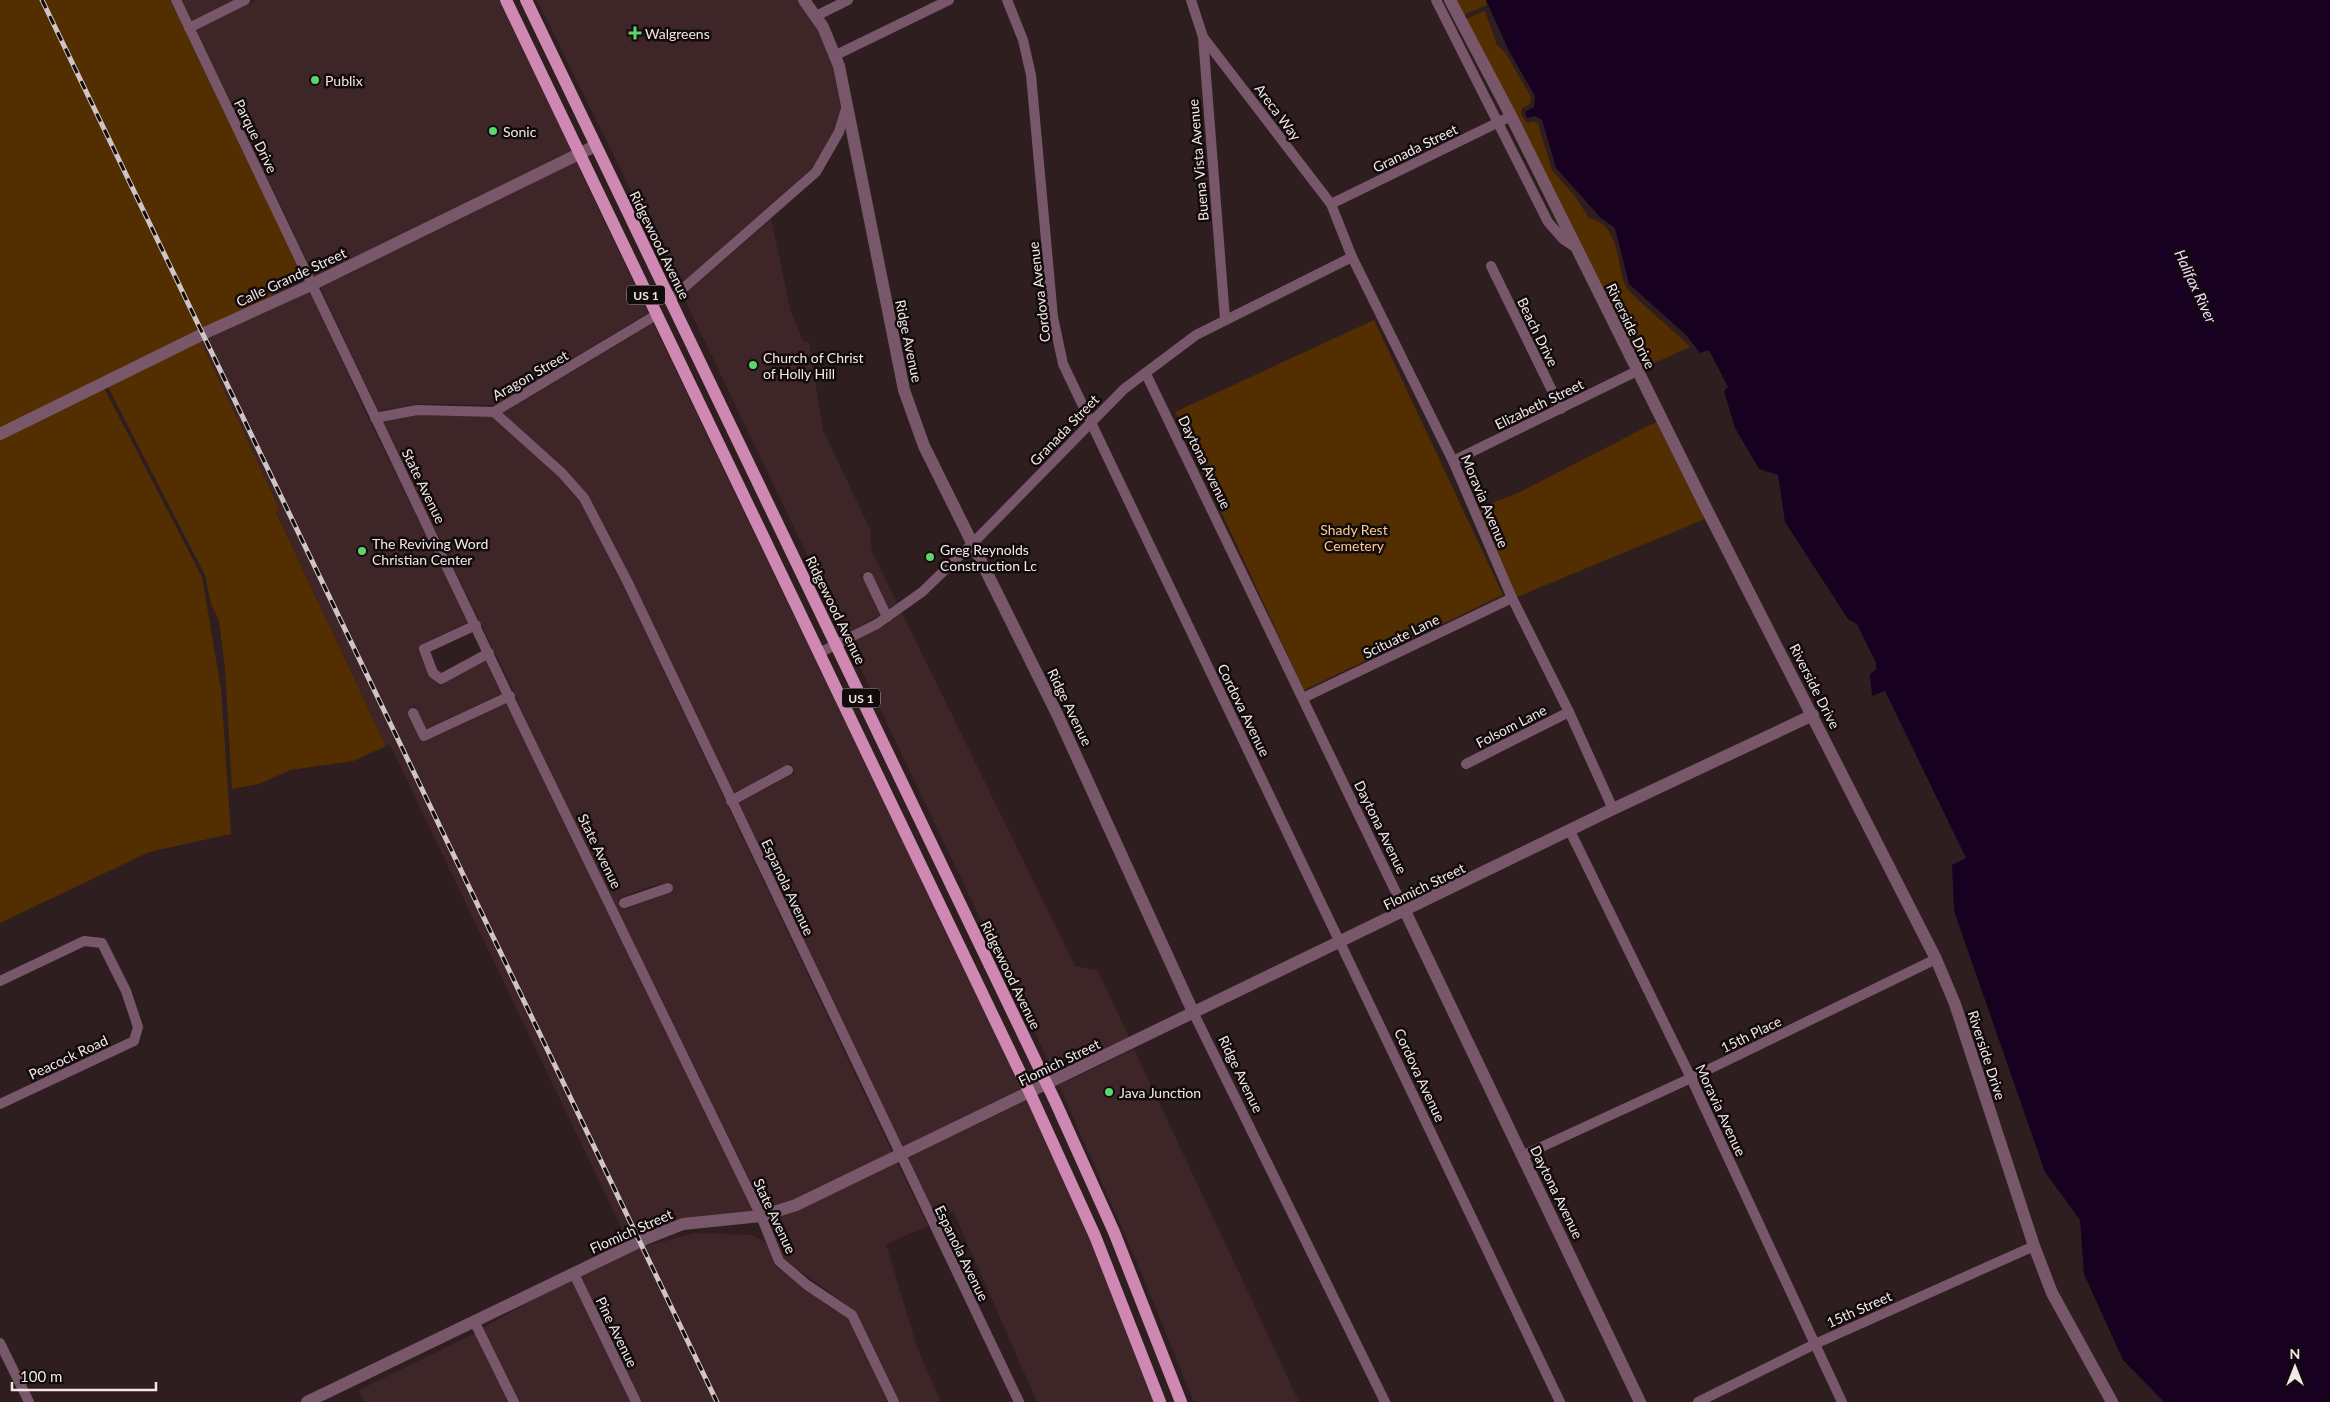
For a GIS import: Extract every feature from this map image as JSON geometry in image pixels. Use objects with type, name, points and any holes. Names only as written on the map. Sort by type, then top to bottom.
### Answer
[{"type":"main road","name":"US 1","points":[[506,0],[1030,1093],[1095,1236],[1160,1402]]},
{"type":"main road","name":"Ridgewood Avenue","points":[[526,0],[1047,1085],[1120,1247],[1181,1402]]},
{"type":"street","name":"Parque Drive","points":[[176,0],[313,284]]},
{"type":"street","points":[[189,28],[245,0]]},
{"type":"street","name":"Ridge Avenue","points":[[804,0],[816,16],[836,56],[904,390],[924,446],[1058,716],[1194,1014],[1385,1402]]},
{"type":"street","points":[[816,16],[848,0]]},
{"type":"street","points":[[836,56],[949,0]]},
{"type":"street","name":"Cordova Avenue","points":[[1007,0],[1023,40],[1031,75],[1053,317],[1062,364],[1341,942],[1560,1402]]},
{"type":"street","name":"Buena Vista Avenue","points":[[1191,0],[1203,37],[1225,319]]},
{"type":"street","points":[[1436,0],[1505,119]]},
{"type":"street","name":"Riverside Drive","points":[[1451,1],[1505,119],[1575,247],[1636,371],[1814,715],[1936,959],[1955,1004],[2034,1246],[2052,1293],[2112,1402]]},
{"type":"street","name":"Areca Way","points":[[1203,37],[1331,204]]},
{"type":"street","points":[[670,300],[816,172],[839,132],[846,109]]},
{"type":"street","name":"Granada Street","points":[[1331,204],[1505,119]]},
{"type":"street","name":"Calle Grande Street","points":[[0,434],[207,332],[313,284],[595,146]]},
{"type":"street","name":"Moravia Avenue","points":[[1331,204],[1352,257],[1453,461],[1512,598],[1569,712],[1613,809]]},
{"type":"street","name":"Granada Street","points":[[819,653],[886,617],[922,592],[972,544],[1124,388],[1146,374],[1196,335],[1352,257]]},
{"type":"street","name":"Beach Drive","points":[[1490,266],[1561,409]]},
{"type":"street","name":"State Avenue","points":[[313,284],[529,739],[761,1216],[779,1261],[807,1285],[852,1315],[894,1402]]},
{"type":"street","name":"Aragon Street","points":[[375,418],[417,410],[494,412],[656,315]]},
{"type":"street","name":"Elizabeth Street","points":[[1453,461],[1636,371]]},
{"type":"street","name":"Daytona Avenue","points":[[1146,374],[1640,1402]]},
{"type":"street","name":"Espanola Avenue","points":[[494,412],[562,473],[584,498],[626,581],[899,1155],[1019,1402]]},
{"type":"street","points":[[868,577],[886,617]]},
{"type":"street","name":"Scituate Lane","points":[[1303,698],[1512,598]]},
{"type":"street","points":[[476,625],[424,649],[433,673],[441,679],[489,653]]},
{"type":"street","points":[[413,713],[424,736],[510,696]]},
{"type":"street","name":"Folsom Lane","points":[[1466,764],[1569,712]]},
{"type":"street","name":"Flomich Street","points":[[307,1402],[640,1241],[682,1224],[761,1216],[796,1205],[1405,912],[1613,809],[1814,715]]},
{"type":"street","points":[[731,801],[788,770]]},
{"type":"street","name":"Moravia Avenue","points":[[1570,831],[1691,1078],[1842,1402]]},
{"type":"street","points":[[624,902],[668,888]]},
{"type":"street","name":"Peacock Road","points":[[0,981],[84,940],[102,943],[126,991],[138,1026],[134,1041],[0,1104]]},
{"type":"street","name":"15th Place","points":[[1522,1156],[1691,1078],[1936,959]]},
{"type":"street","name":"15th Street","points":[[1698,1402],[1815,1344],[2034,1246]]},
{"type":"street","name":"Pine Avenue","points":[[574,1274],[636,1402]]},
{"type":"street","points":[[474,1322],[514,1402]]},
{"type":"street","points":[[0,1343],[29,1402]]},
{"type":"shaded area","points":[[181,0],[232,0],[191,21]]},
{"type":"shaded area","points":[[257,0],[499,0],[572,151],[315,277],[196,31]]},
{"type":"shaded area","points":[[537,0],[798,0],[814,23],[831,58],[841,109],[835,130],[812,168],[678,286]]},
{"type":"shaded area","points":[[576,161],[648,313],[495,405],[417,404],[378,411],[320,287]]},
{"type":"shaded area","points":[[771,219],[791,312],[804,343],[809,342],[823,430],[870,529],[872,552],[897,603],[888,609],[870,569],[861,575],[880,615],[845,634],[683,296]]},
{"type":"shaded area","points":[[310,291],[371,424],[469,622],[422,644],[419,651],[429,676],[438,683],[443,684],[487,660],[503,694],[426,729],[415,706],[407,711],[419,738],[426,741],[508,703],[753,1211],[682,1219],[628,1241],[390,745],[386,746],[276,511],[280,510],[201,341]]},
{"type":"shaded area","points":[[653,323],[1023,1091],[902,1148],[738,803],[795,773],[791,763],[733,793],[588,495],[565,468],[503,413]]},
{"type":"shaded area","points":[[417,415],[492,417],[559,477],[580,501],[622,583],[892,1152],[794,1200],[764,1209],[533,737],[513,690],[383,422]],"holes":[[[671,882],[673,892],[621,909],[618,899],[645,888]]]},
{"type":"shaded area","points":[[902,613],[1075,966],[1098,971],[1130,1039],[1055,1075],[849,644],[879,629]]},
{"type":"shaded area","points":[[1134,1049],[1299,1402],[1194,1402],[1138,1265],[1059,1085]]},
{"type":"shaded area","points":[[1028,1100],[1090,1239],[1155,1402],[1037,1402],[953,1211],[937,1221],[906,1158]]},
{"type":"shaded area","points":[[897,1162],[928,1226],[886,1244],[917,1347],[941,1402],[900,1402],[856,1312],[783,1258],[768,1220],[798,1210]]},
{"type":"shaded area","points":[[695,1233],[752,1235],[766,1243],[776,1266],[804,1289],[848,1319],[889,1402],[641,1402],[581,1277],[642,1247]]},
{"type":"shaded area","points":[[572,1281],[630,1402],[520,1402],[483,1328],[528,1302]]},
{"type":"shaded area","points":[[475,1333],[509,1402],[364,1402],[359,1390]]},
{"type":"green space","points":[[0,0],[170,0],[304,278],[261,302],[0,428]]},
{"type":"green space","points":[[1450,0],[1486,0],[1487,5],[1459,17]]},
{"type":"green space","points":[[1485,11],[1497,45],[1505,52],[1531,97],[1530,104],[1522,108],[1521,114],[1527,123],[1534,121],[1538,124],[1552,170],[1574,195],[1589,218],[1599,222],[1612,236],[1625,285],[1690,347],[1641,369],[1466,19]]},
{"type":"green space","name":"Shady Rest Cemetery","points":[[1374,320],[1503,595],[1304,690],[1175,412]]},
{"type":"green space","points":[[201,341],[280,510],[276,512],[386,746],[353,761],[290,770],[259,784],[232,789],[225,668],[219,621],[211,604],[205,575],[108,387]]},
{"type":"green space","points":[[102,384],[202,577],[221,689],[231,834],[149,852],[0,923],[0,434]]},
{"type":"green space","points":[[1656,422],[1705,519],[1517,597],[1478,508],[1516,494]]},
{"type":"water","name":"Halifax River","points":[[1486,0],[2330,0],[2330,1402],[2164,1402],[2123,1360],[2084,1274],[2080,1220],[2045,1172],[1954,911],[1952,865],[1966,858],[1885,691],[1872,696],[1870,674],[1876,670],[1876,663],[1857,624],[1848,619],[1785,522],[1778,475],[1759,469],[1735,428],[1724,391],[1728,387],[1709,350],[1700,353],[1686,335],[1629,284],[1615,228],[1600,217],[1556,168],[1542,120],[1535,116],[1527,118],[1525,112],[1534,107],[1535,96],[1509,51]]},
{"type":"railway","points":[[42,0],[717,1402]]},
{"type":"place","name":"Walgreens","points":[[635,33]]},
{"type":"place","name":"Publix","points":[[315,80]]},
{"type":"place","name":"Sonic","points":[[493,131]]},
{"type":"place","name":"Church of Christ of Holly Hill","points":[[753,365]]},
{"type":"place","name":"The Reviving Word Christian Center","points":[[362,551]]},
{"type":"place","name":"Greg Reynolds Construction Lc","points":[[930,557]]},
{"type":"place","name":"Java Junction","points":[[1109,1092]]}]
